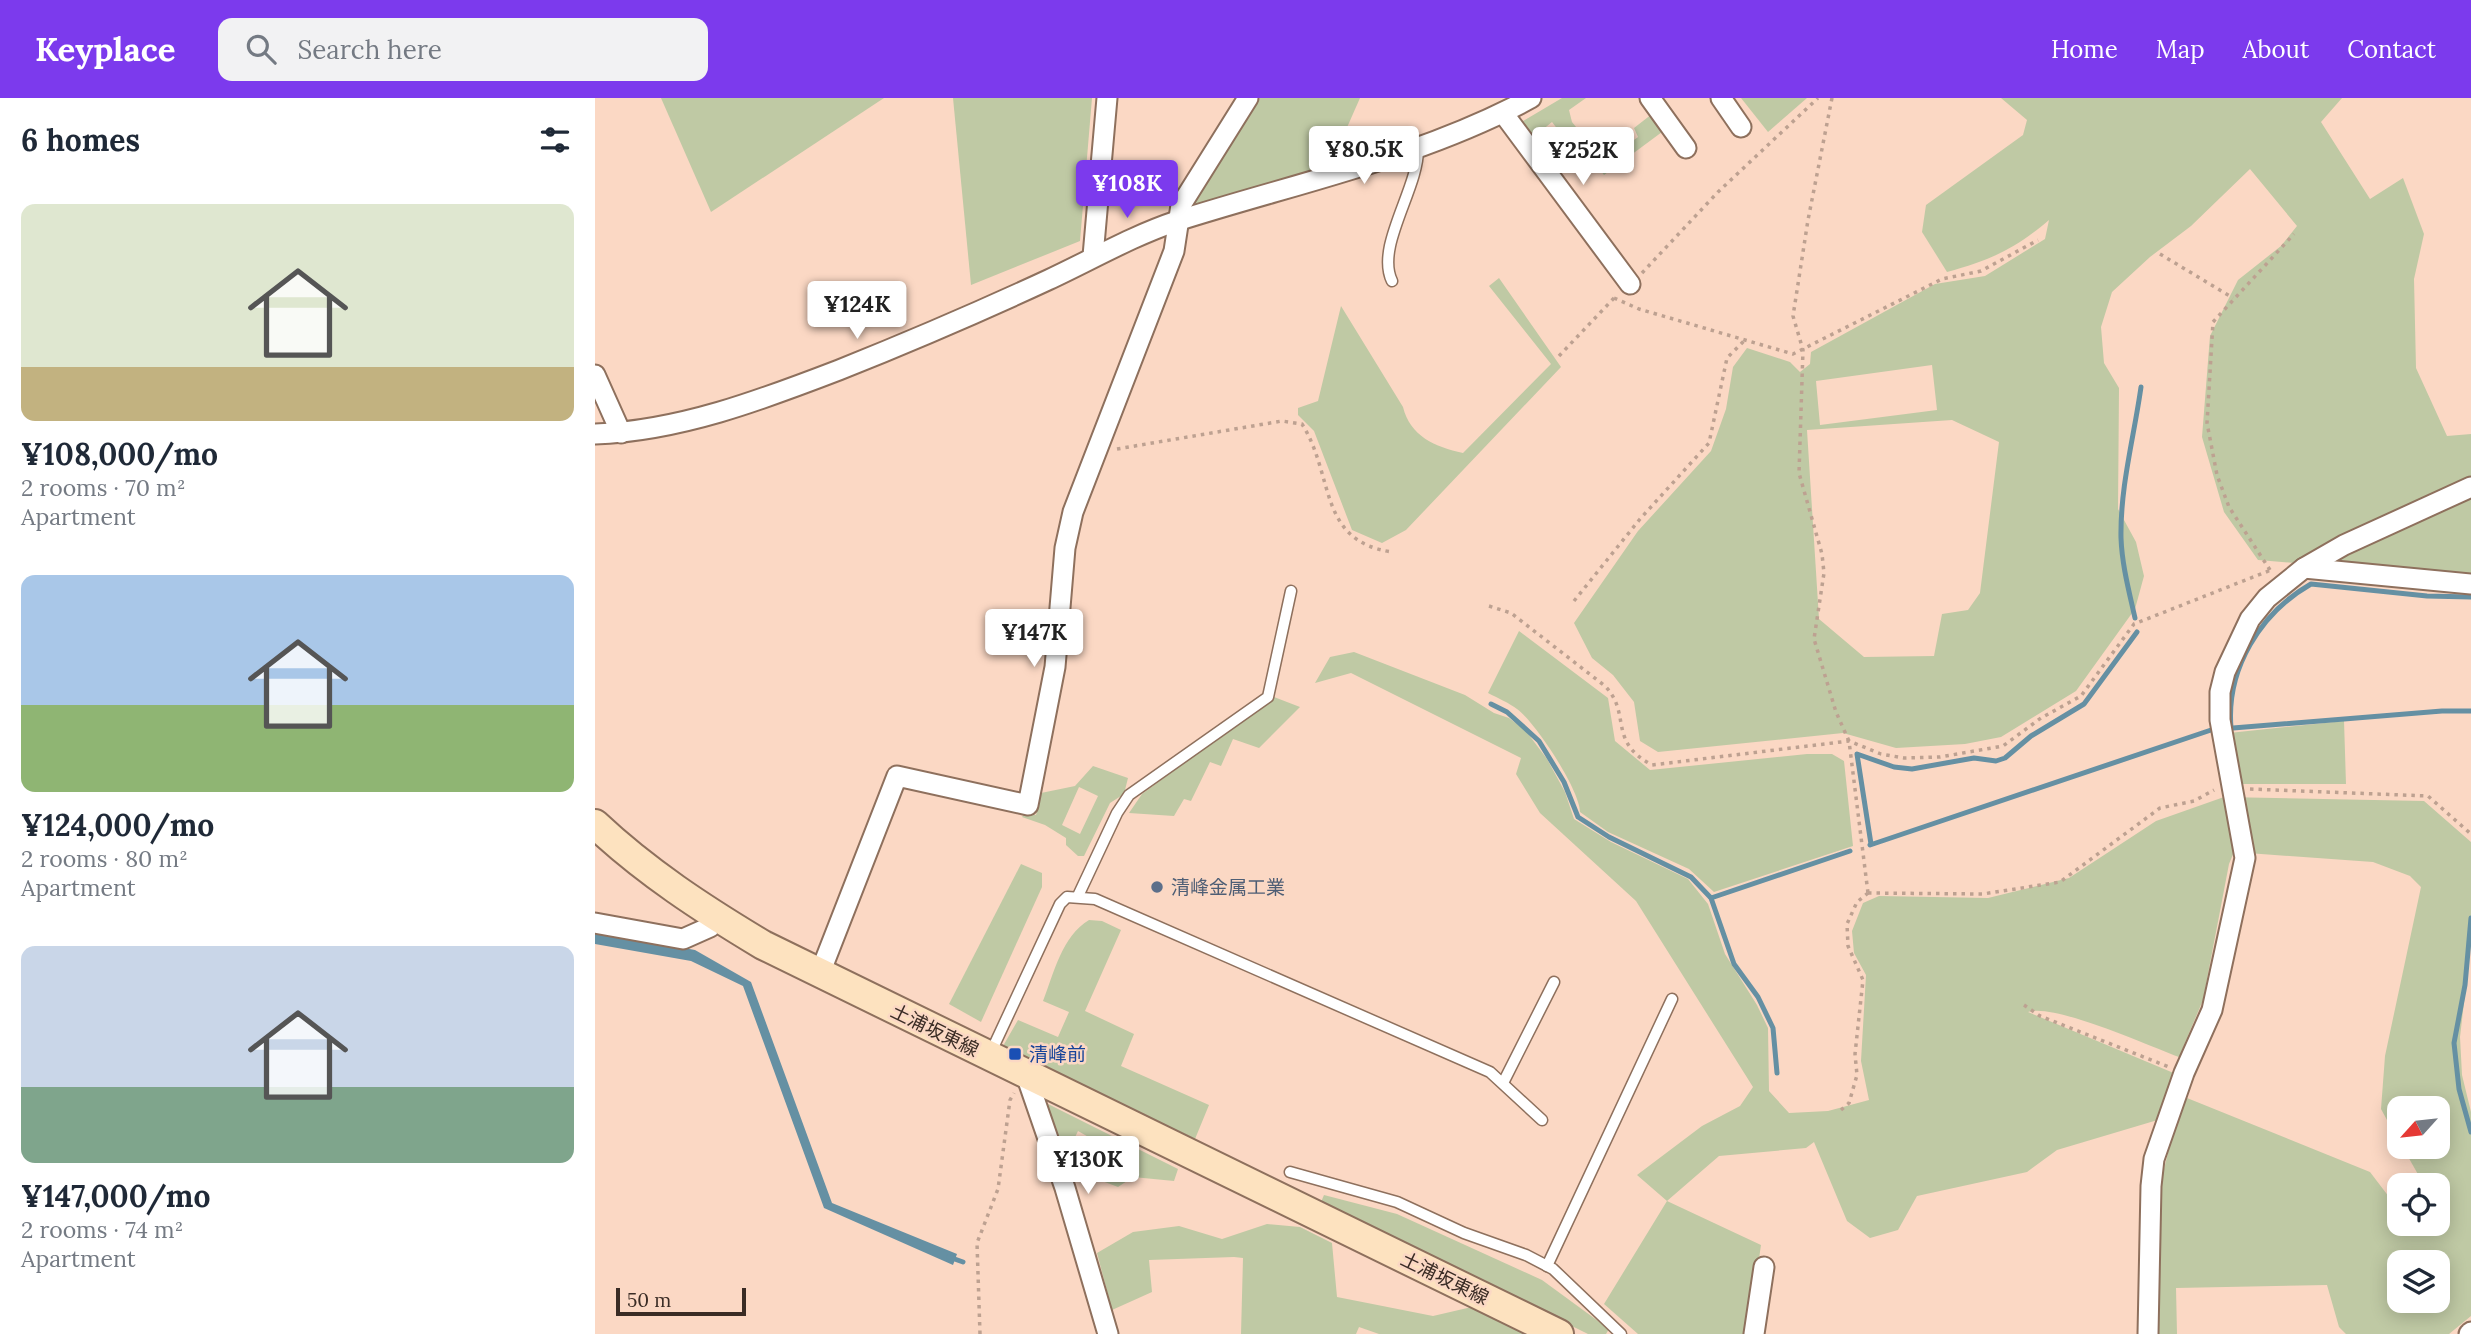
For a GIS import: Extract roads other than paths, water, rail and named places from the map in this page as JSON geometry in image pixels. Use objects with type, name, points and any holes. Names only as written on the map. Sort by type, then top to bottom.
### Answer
[{"type":"main road","name":"土浦坂東線","points":[[595,824],[628,855],[717,918],[820,973],[1559,1334]]},
{"type":"street","points":[[1093,256],[1107,98]]},
{"type":"street","points":[[820,973],[897,776],[1028,806],[1055,667],[1065,548],[1073,512],[1174,251],[1177,222],[1188,192],[1248,98]]},
{"type":"street","points":[[595,433],[656,429],[777,394],[900,345],[1050,279],[1093,256],[1177,222],[1418,148],[1503,113],[1531,98]]},
{"type":"street","points":[[1650,98],[1686,148]]},
{"type":"street","points":[[1721,98],[1741,127]]},
{"type":"street","points":[[1503,113],[1630,284]]},
{"type":"street","points":[[595,375],[621,433]]},
{"type":"street","points":[[2148,1334],[2154,1158],[2184,1073],[2211,1010],[2245,858],[2220,720],[2220,692],[2225,672],[2251,618],[2267,598],[2304,568],[2344,545],[2471,486]]},
{"type":"street","points":[[2304,568],[2471,584]]},
{"type":"street","points":[[595,923],[683,939],[710,927],[717,918]]},
{"type":"street","points":[[1025,1072],[1065,1188],[1108,1334]]},
{"type":"street","points":[[1754,1334],[1764,1267]]},
{"type":"lane","points":[[1392,281],[1387,270],[1392,240],[1418,164],[1418,148]]},
{"type":"lane","points":[[1078,896],[1117,813],[1129,795],[1268,697],[1291,591]]},
{"type":"lane","points":[[989,1056],[1060,904],[1067,897],[1078,896],[1095,899],[1490,1072],[1542,1120]]},
{"type":"lane","points":[[1503,1083],[1554,982]]},
{"type":"lane","points":[[1547,1266],[1672,999]]},
{"type":"lane","points":[[1290,1172],[1397,1202],[1464,1233],[1547,1266],[1622,1334]]},
{"type":"water","points":[[595,932],[695,950],[751,982],[832,1203],[957,1254],[953,1265],[824,1208],[743,986],[691,961],[595,944]]},
{"type":"waterway","points":[[2135,618],[2123,558],[2121,519],[2141,387]]},
{"type":"waterway","points":[[2231,728],[2234,685],[2250,645],[2276,610],[2311,584],[2427,596],[2471,597]]},
{"type":"waterway","points":[[1871,844],[1857,754],[1894,767],[1912,769],[1974,758],[1996,761],[2005,758],[2031,736],[2084,704],[2137,632]]},
{"type":"waterway","points":[[1491,704],[1507,712],[1539,741],[1564,782],[1578,817],[1609,837],[1691,877],[1711,898],[1734,964],[1758,997],[1773,1028],[1777,1073]]},
{"type":"waterway","points":[[2233,728],[2471,711]]},
{"type":"waterway","points":[[1870,845],[2214,729]]},
{"type":"waterway","points":[[1711,898],[1850,851]]},
{"type":"waterway","points":[[2471,918],[2465,985],[2454,1043],[2459,1089],[2471,1132]]},
{"type":"waterway","points":[[949,1257],[963,1262]]},
{"type":"place","name":"清峰金属工業","points":[[1157,887]]},
{"type":"place","name":"清峰前","points":[[1015,1054]]}]
